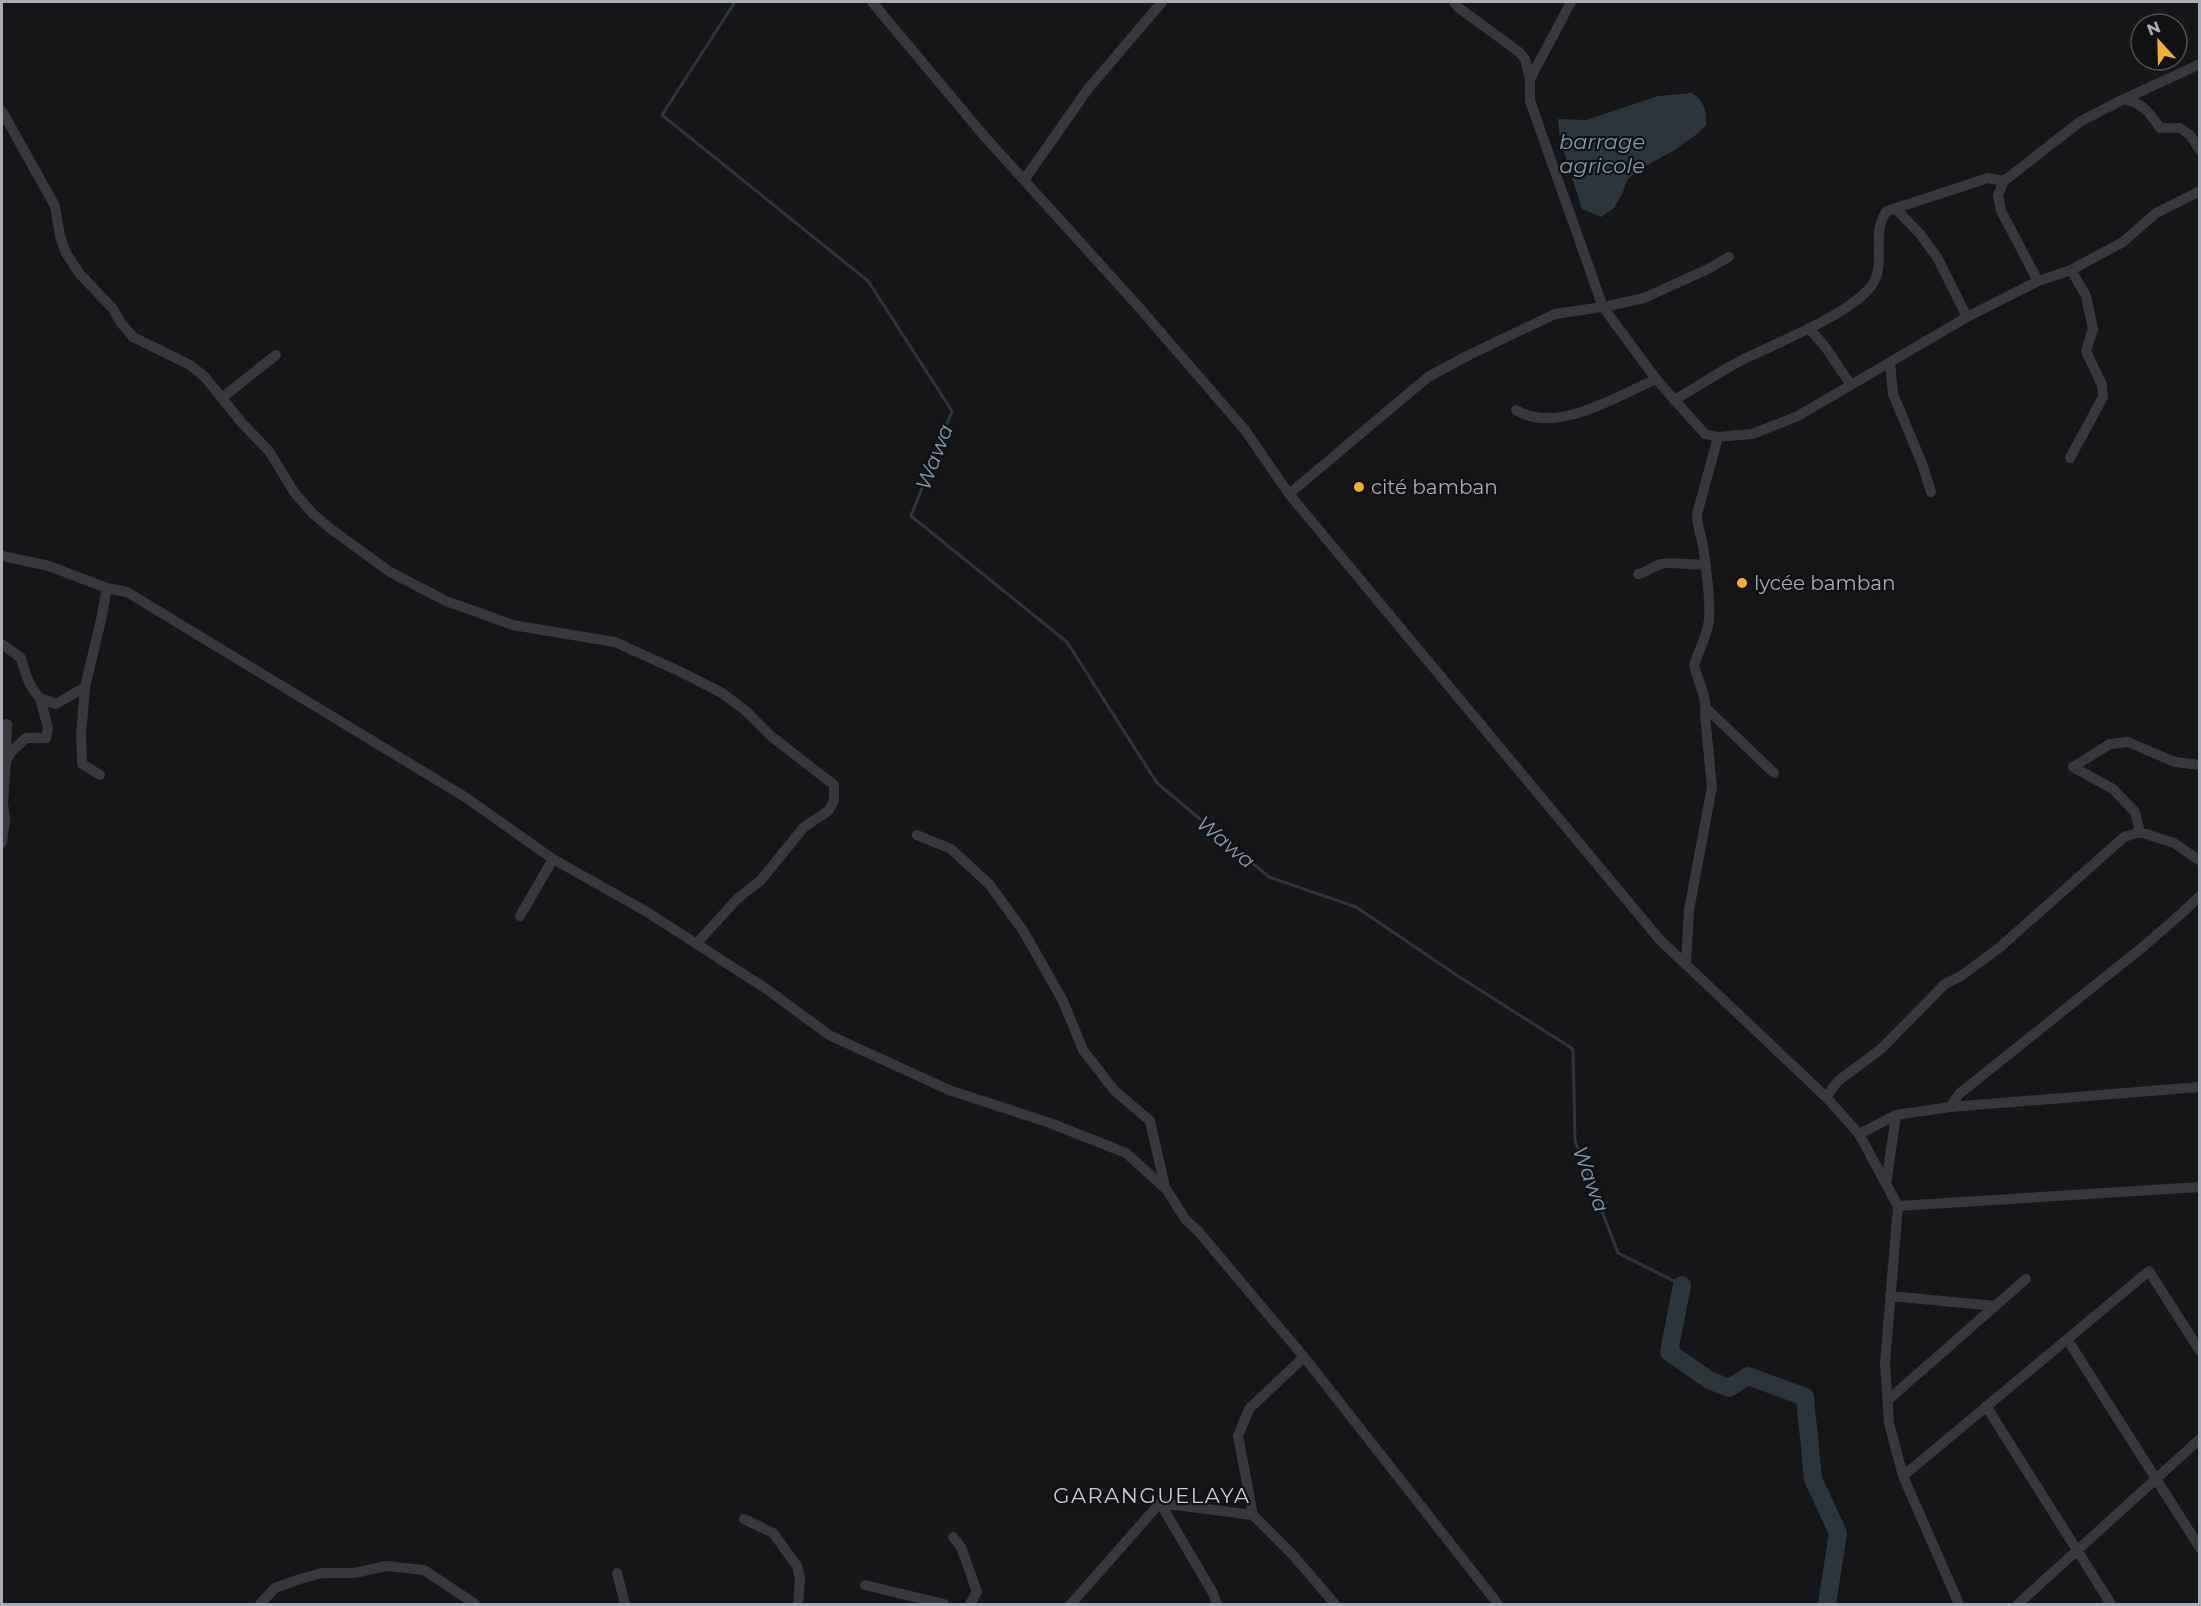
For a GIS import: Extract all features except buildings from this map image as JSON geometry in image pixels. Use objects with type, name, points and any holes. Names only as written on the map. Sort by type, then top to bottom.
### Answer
[{"type":"street","points":[[872,2],[985,137],[1137,305],[1245,430],[1289,494],[1660,940],[1826,1098],[1859,1134],[1898,1206],[1885,1363],[1889,1423],[1903,1476],[1959,1605]]},
{"type":"street","points":[[1024,180],[1088,89],[1162,2]]},
{"type":"street","points":[[1454,2],[1519,52],[1526,60],[1530,79],[1530,100],[1603,307],[1656,379],[1705,434],[1718,437],[1752,434],[1798,416],[1967,317],[2038,280],[2071,270],[2123,242],[2156,213],[2199,191]]},
{"type":"street","points":[[1530,79],[1571,2]]},
{"type":"street","points":[[2038,280],[2001,211],[1998,195],[2004,181],[2081,121],[2199,63]]},
{"type":"street","points":[[2124,99],[2136,102],[2148,110],[2160,128],[2180,128],[2190,135],[2199,150]]},
{"type":"street","points":[[2,111],[55,206],[60,236],[66,253],[79,273],[113,309],[133,337],[190,365],[205,377],[268,451],[294,492],[313,514],[390,572],[446,602],[513,625],[615,642],[722,693],[746,711],[771,736],[834,785],[834,801],[828,812],[804,827],[761,880],[738,898],[697,943]]},
{"type":"street","points":[[1674,400],[1740,361],[1809,328],[1863,297],[1879,274],[1878,261],[1883,216],[1887,211],[1988,178],[2004,181]]},
{"type":"street","points":[[1896,209],[1920,234],[1937,258],[1967,317]]},
{"type":"street","points":[[1289,494],[1428,377],[1555,314],[1644,298],[1708,269],[1729,256]]},
{"type":"street","points":[[2070,458],[2103,397],[2102,385],[2086,351],[2093,329],[2086,296],[2071,270]]},
{"type":"street","points":[[1809,328],[1826,348],[1851,385]]},
{"type":"street","points":[[223,397],[276,355]]},
{"type":"street","points":[[1890,362],[1893,394],[1923,466],[1930,492]]},
{"type":"street","points":[[1516,411],[1537,419],[1574,416],[1656,379]]},
{"type":"street","points":[[1686,964],[1689,910],[1712,787],[1706,708],[1694,665],[1708,628],[1709,618],[1705,564],[1697,514],[1718,437]]},
{"type":"street","points":[[2,556],[49,566],[107,588],[127,592],[465,797],[553,860],[647,912],[697,943],[768,990],[829,1035],[949,1090],[1050,1123],[1126,1154],[1166,1188],[1186,1220],[1198,1231],[1304,1357],[1498,1605]]},
{"type":"street","points":[[1638,574],[1645,573],[1663,563],[1705,564]]},
{"type":"street","points":[[100,775],[82,764],[81,735],[85,687],[107,588]]},
{"type":"street","points":[[2,644],[21,658],[33,692],[40,698],[56,704],[85,687]]},
{"type":"street","points":[[6,761],[12,751],[26,738],[46,738],[48,728],[40,698]]},
{"type":"street","points":[[1706,708],[1774,772]]},
{"type":"street","points":[[2,843],[7,724]]},
{"type":"street","points":[[2140,832],[2134,812],[2113,789],[2073,767],[2110,744],[2128,742],[2175,762],[2199,765]]},
{"type":"street","points":[[1826,1098],[1838,1081],[1881,1049],[1945,984],[1961,976],[1999,948],[2124,837],[2140,832],[2174,843],[2199,861]]},
{"type":"street","points":[[917,835],[951,849],[989,885],[1024,932],[1063,1000],[1083,1050],[1114,1090],[1150,1121],[1166,1188]]},
{"type":"street","points":[[520,916],[553,860]]},
{"type":"street","points":[[1950,1107],[1959,1094],[2144,946],[2199,896]]},
{"type":"street","points":[[1859,1134],[1896,1114],[1950,1107],[2199,1087]]},
{"type":"street","points":[[1886,1184],[1896,1114]]},
{"type":"street","points":[[1898,1206],[2199,1187]]},
{"type":"street","points":[[1903,1476],[2149,1271],[2199,1351]]},
{"type":"street","points":[[1888,1400],[2026,1279]]},
{"type":"street","points":[[1890,1296],[1995,1306]]},
{"type":"street","points":[[2067,1339],[2199,1548]]},
{"type":"street","points":[[1304,1357],[1249,1409],[1238,1436],[1253,1515],[1292,1554],[1335,1605]]},
{"type":"street","points":[[1986,1406],[2111,1605]]},
{"type":"street","points":[[2018,1605],[2199,1439]]},
{"type":"street","points":[[1160,1503],[1253,1515]]},
{"type":"street","points":[[1071,1605],[1160,1503]]},
{"type":"street","points":[[1160,1503],[1213,1593],[1216,1605]]},
{"type":"street","points":[[744,1520],[773,1533],[796,1566],[800,1578],[798,1605]]},
{"type":"street","points":[[953,1537],[961,1547],[976,1592],[970,1605]]},
{"type":"street","points":[[260,1605],[275,1588],[300,1579],[322,1574],[354,1573],[386,1566],[424,1570],[475,1605]]},
{"type":"street","points":[[617,1573],[625,1605]]},
{"type":"street","points":[[865,1585],[944,1605]]},
{"type":"water","name":"barrage agricole","points":[[1692,93],[1704,107],[1706,125],[1673,151],[1638,170],[1627,180],[1614,208],[1601,217],[1582,209],[1560,139],[1558,119],[1586,120],[1658,96]]},
{"type":"waterway","name":"Wawa","points":[[735,2],[662,115],[868,281],[952,411],[911,516],[1067,642],[1157,783],[1269,877],[1356,907],[1458,976],[1573,1049],[1575,1141],[1618,1253],[1682,1285]]},
{"type":"waterway","name":"Wawa","points":[[1682,1285],[1669,1352],[1709,1380],[1729,1388],[1748,1376],[1805,1397],[1813,1479],[1838,1533],[1827,1604]]},
{"type":"place","name":"cité bamban","points":[[1359,487]]},
{"type":"place","name":"lycée bamban","points":[[1742,583]]},
{"type":"district","name":"GARANGUELAYA","points":[[1152,1495]]}]
